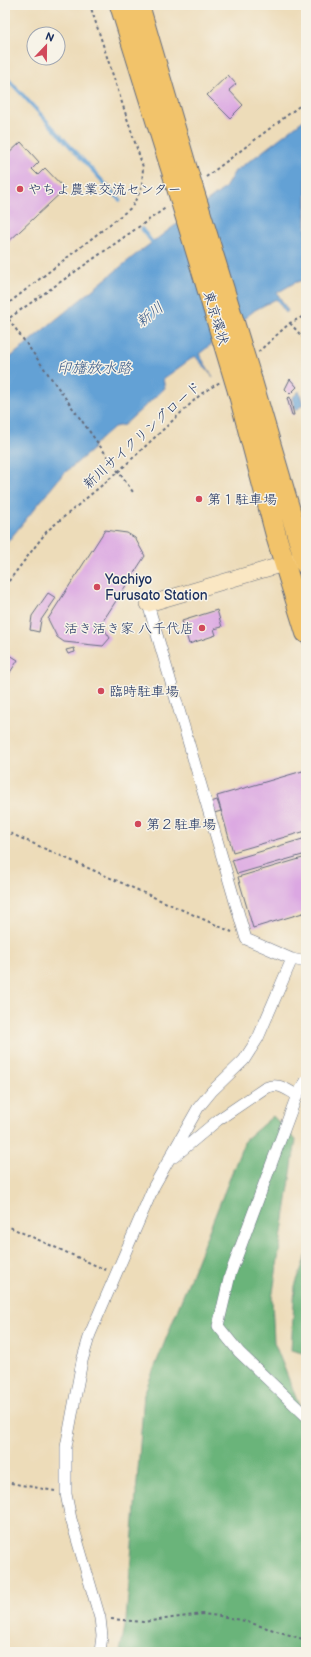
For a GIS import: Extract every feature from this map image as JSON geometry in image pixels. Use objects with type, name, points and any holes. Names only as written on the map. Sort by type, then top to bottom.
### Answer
[{"type":"highway","name":"東京環状","points":[[120,5],[180,174],[245,386],[305,561]]},
{"type":"highway","name":"東京環状","points":[[140,5],[180,174]]},
{"type":"highway","name":"東京環状","points":[[245,386],[284,564],[306,633]]},
{"type":"street","points":[[305,561],[284,564],[148,604],[246,939],[292,959],[306,962]]},
{"type":"street","points":[[100,1652],[102,1636],[100,1618],[71,1519],[66,1494],[66,1447],[82,1361],[90,1334],[154,1186],[198,1108],[212,1091],[244,1060],[258,1038],[292,959]]},
{"type":"street","points":[[306,1081],[297,1095],[230,1275],[218,1326],[239,1352],[306,1416]]},
{"type":"street","points":[[167,1164],[184,1147],[218,1120],[265,1088],[273,1085],[279,1086],[297,1095]]},
{"type":"path","points":[[5,306],[132,206],[142,187],[144,167],[90,5]]},
{"type":"path","points":[[204,178],[306,101]]},
{"type":"path","points":[[5,321],[168,206]]},
{"type":"path","points":[[5,314],[133,492]]},
{"type":"path","points":[[253,356],[290,323],[306,315]]},
{"type":"path","points":[[290,323],[306,341]]},
{"type":"path","name":"新川サイクリングロード","points":[[5,586],[47,531],[119,471],[201,394],[220,382]]},
{"type":"path","points":[[5,831],[246,939]]},
{"type":"path","points":[[5,1225],[115,1274]]},
{"type":"path","points":[[5,1482],[66,1494]]},
{"type":"path","points":[[100,1618],[143,1622],[202,1614],[254,1623],[306,1640]]},
{"type":"green space","points":[[273,1116],[296,1140],[272,1299],[274,1342],[306,1423],[306,1652],[120,1652],[126,1621],[144,1394],[245,1140]]},
{"type":"green space","points":[[306,1256],[306,1354],[291,1350],[295,1286]]},
{"type":"water","name":"印旛放水路","points":[[306,118],[306,279],[294,283],[277,293],[288,311],[286,313],[276,299],[255,310],[199,354],[213,377],[195,356],[163,379],[165,388],[124,425],[114,427],[94,445],[92,450],[62,475],[5,545],[5,362],[134,256],[225,188],[235,171]]},
{"type":"water","points":[[299,391],[303,404],[296,411],[292,398]]},
{"type":"building","points":[[228,75],[236,84],[229,90],[243,105],[230,118],[207,95]]},
{"type":"building","points":[[21,142],[39,162],[32,169],[38,175],[45,168],[65,189],[5,245],[5,157]]},
{"type":"building","points":[[290,379],[297,387],[290,394],[285,389]]},
{"type":"building","points":[[290,397],[294,415],[292,415],[287,398]]},
{"type":"building","name":"Yachiyo Furusato Station","points":[[105,530],[127,533],[135,538],[145,556],[101,624],[110,638],[103,646],[64,642],[57,637],[48,619]]},
{"type":"building","points":[[48,593],[56,598],[41,620],[39,632],[30,630],[32,616]]},
{"type":"building","points":[[217,610],[222,627],[214,629],[216,635],[189,644],[182,621]]},
{"type":"building","points":[[74,648],[75,652],[68,654],[66,650]]},
{"type":"building","points":[[5,652],[18,660],[7,677],[5,676]]},
{"type":"building","points":[[306,770],[306,831],[233,852],[217,796]]},
{"type":"building","points":[[217,800],[221,811],[214,813],[211,802]]},
{"type":"building","points":[[306,838],[306,854],[237,874],[232,860]]},
{"type":"building","points":[[306,857],[306,912],[253,928],[238,877]]},
{"type":"waterway","points":[[5,76],[120,200]]},
{"type":"waterway","points":[[142,229],[155,246]]},
{"type":"place","name":"やちよ農業交流センター","points":[[20,189]]},
{"type":"place","name":"第１駐車場","points":[[199,499]]},
{"type":"place","name":"Yachiyo Furusato Station","points":[[97,587]]},
{"type":"place","name":"活き活き家 八千代店","points":[[202,628]]},
{"type":"place","name":"臨時駐車場","points":[[101,691]]},
{"type":"place","name":"第２駐車場","points":[[138,824]]},
{"type":"water label","name":"新川","points":[[150,315]]}]
